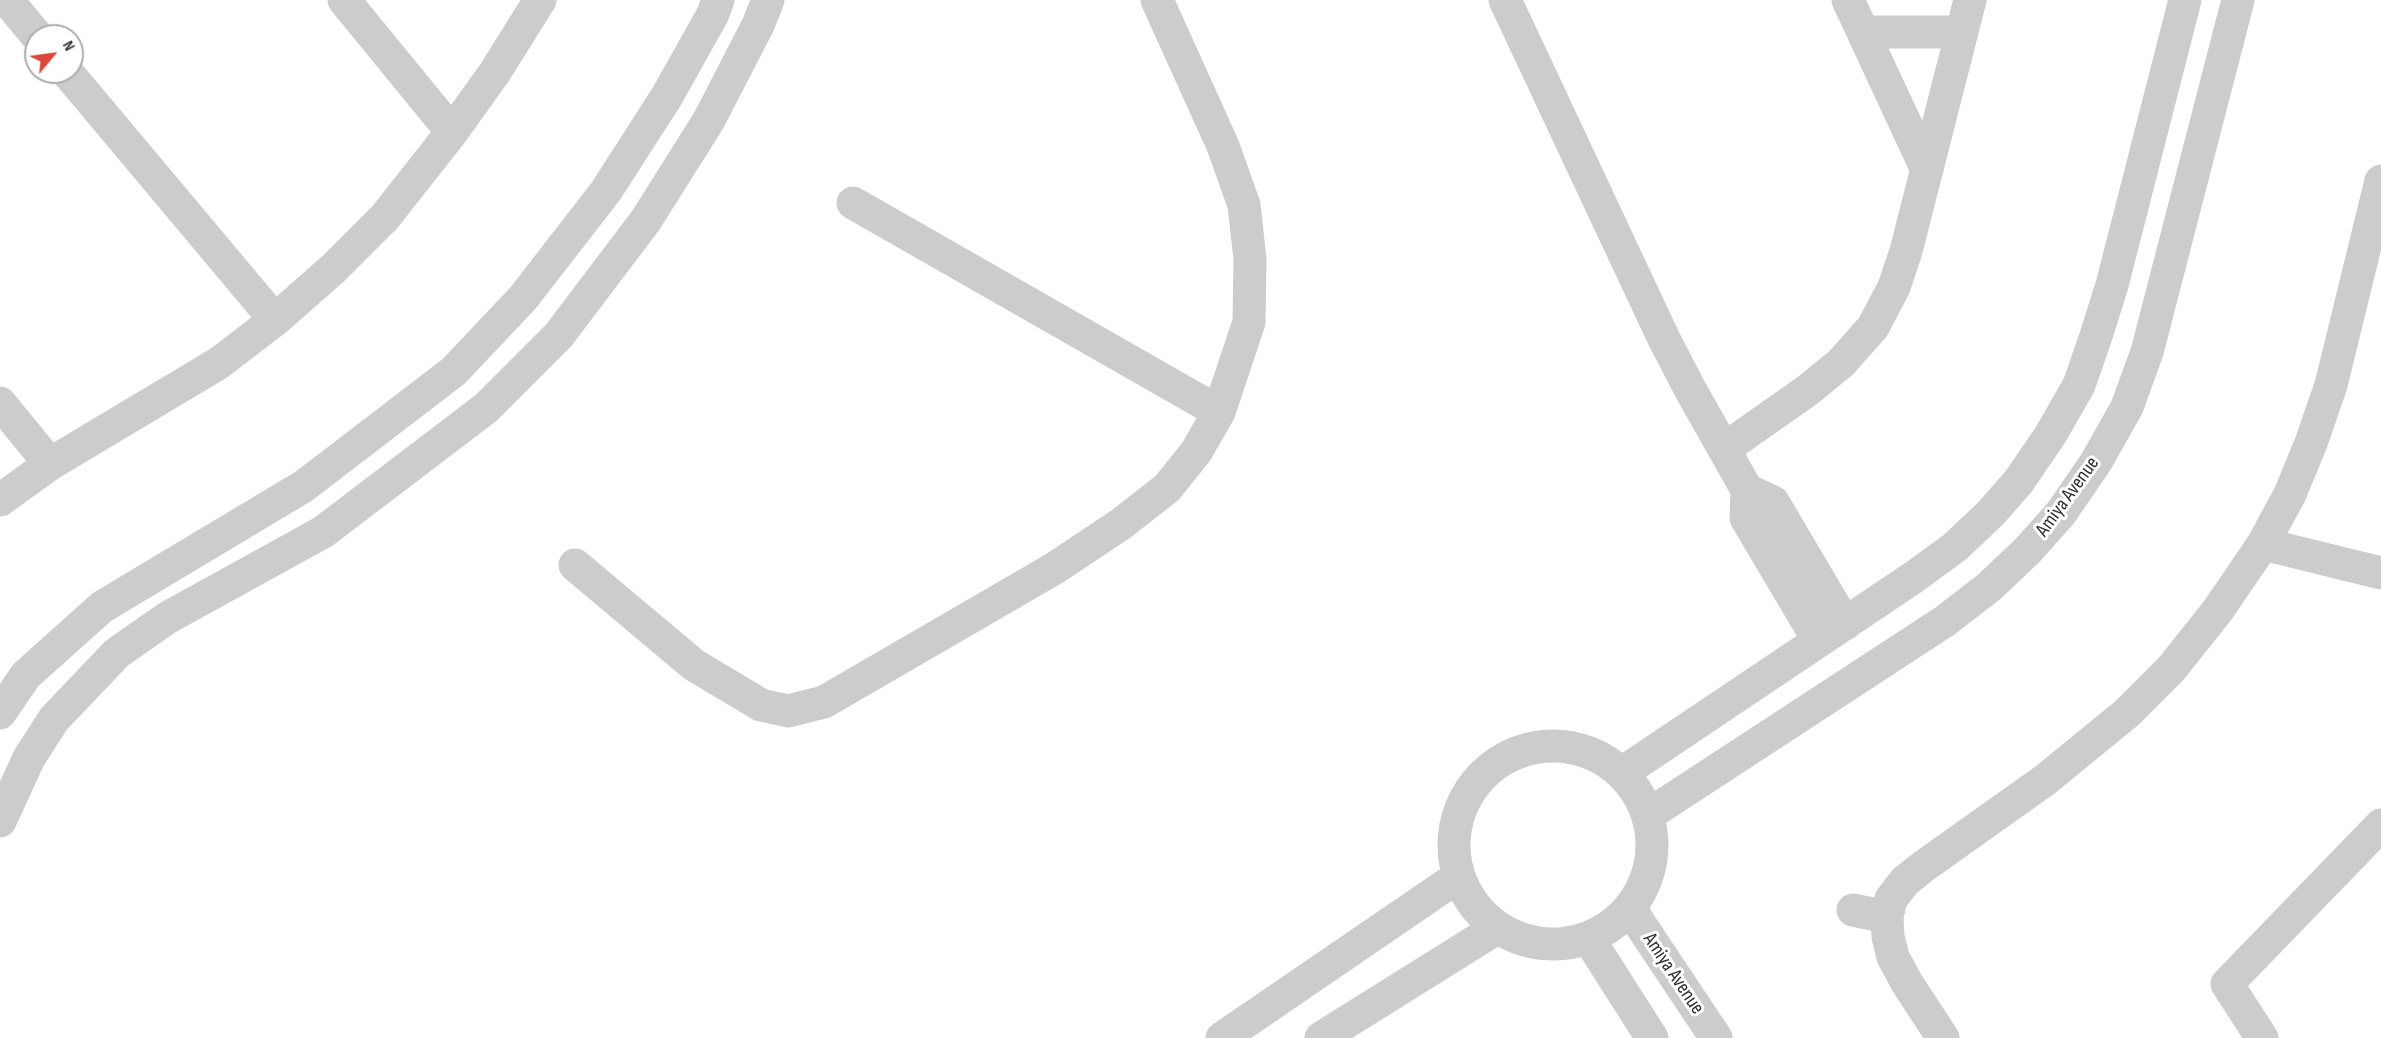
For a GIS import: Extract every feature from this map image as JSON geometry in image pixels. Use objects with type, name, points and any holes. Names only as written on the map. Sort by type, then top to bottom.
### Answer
[{"type":"street","points":[[7,0],[27,24]]},
{"type":"street","points":[[344,0],[452,132]]},
{"type":"street","points":[[0,500],[50,464],[219,363],[275,320],[334,268],[385,217],[452,132],[495,72],[540,0]]},
{"type":"street","points":[[0,712],[26,675],[102,608],[304,486],[454,371],[522,298],[606,191],[668,96],[713,14],[718,0]]},
{"type":"street","points":[[0,821],[29,758],[54,719],[117,653],[167,618],[323,532],[486,408],[559,334],[646,220],[709,120],[758,25],[768,0]]},
{"type":"street","points":[[575,565],[694,665],[761,705],[788,711],[824,702],[1055,568],[1121,524],[1167,488],[1196,452],[1219,412],[1248,322],[1250,259],[1244,205],[1223,146],[1157,0]]},
{"type":"street","points":[[1505,0],[1664,339],[1747,490],[1773,502],[1832,633]]},
{"type":"street","points":[[1848,0],[1927,170]]},
{"type":"street","points":[[1724,449],[1841,363],[1873,327],[1894,287],[1927,170],[1970,0]]},
{"type":"street","points":[[1622,773],[1832,633],[1955,547],[1990,514],[2019,481],[2045,443],[2079,385],[2097,336],[2185,0]]},
{"type":"street","name":"Amiya Avenue","points":[[1648,815],[1945,621],[1989,587],[2028,550],[2061,513],[2096,462],[2127,407],[2147,352],[2238,0]]},
{"type":"street","points":[[1863,32],[1962,32]]},
{"type":"street","points":[[77,84],[275,320]]},
{"type":"street","points":[[1943,1038],[1893,957],[1888,937],[1887,917],[1891,899],[1905,881],[2045,780],[2127,713],[2171,669],[2218,610],[2263,544],[2290,494],[2311,443],[2328,395],[2381,181]]},
{"type":"street","points":[[853,203],[1219,412]]},
{"type":"street","points":[[0,403],[50,464]]},
{"type":"street","points":[[2263,544],[2381,573]]},
{"type":"street","points":[[1541,746],[1563,746],[1584,751],[1604,760],[1622,773],[1642,800],[1648,815],[1653,840],[1651,865],[1643,888],[1630,909],[1604,931],[1589,939],[1565,944],[1541,944],[1519,939],[1497,928],[1480,914],[1467,896],[1459,876],[1454,854],[1454,832],[1460,810],[1469,791],[1483,774],[1500,760],[1520,750],[1541,746]]},
{"type":"street","points":[[2262,1038],[2228,984],[2381,825]]},
{"type":"street","points":[[1222,1038],[1459,876]]},
{"type":"street","name":"Amiya Avenue","points":[[1630,909],[1716,1038]]},
{"type":"street","points":[[1853,910],[1887,917]]},
{"type":"street","points":[[1321,1038],[1497,928]]},
{"type":"street","points":[[1589,939],[1652,1038]]}]
